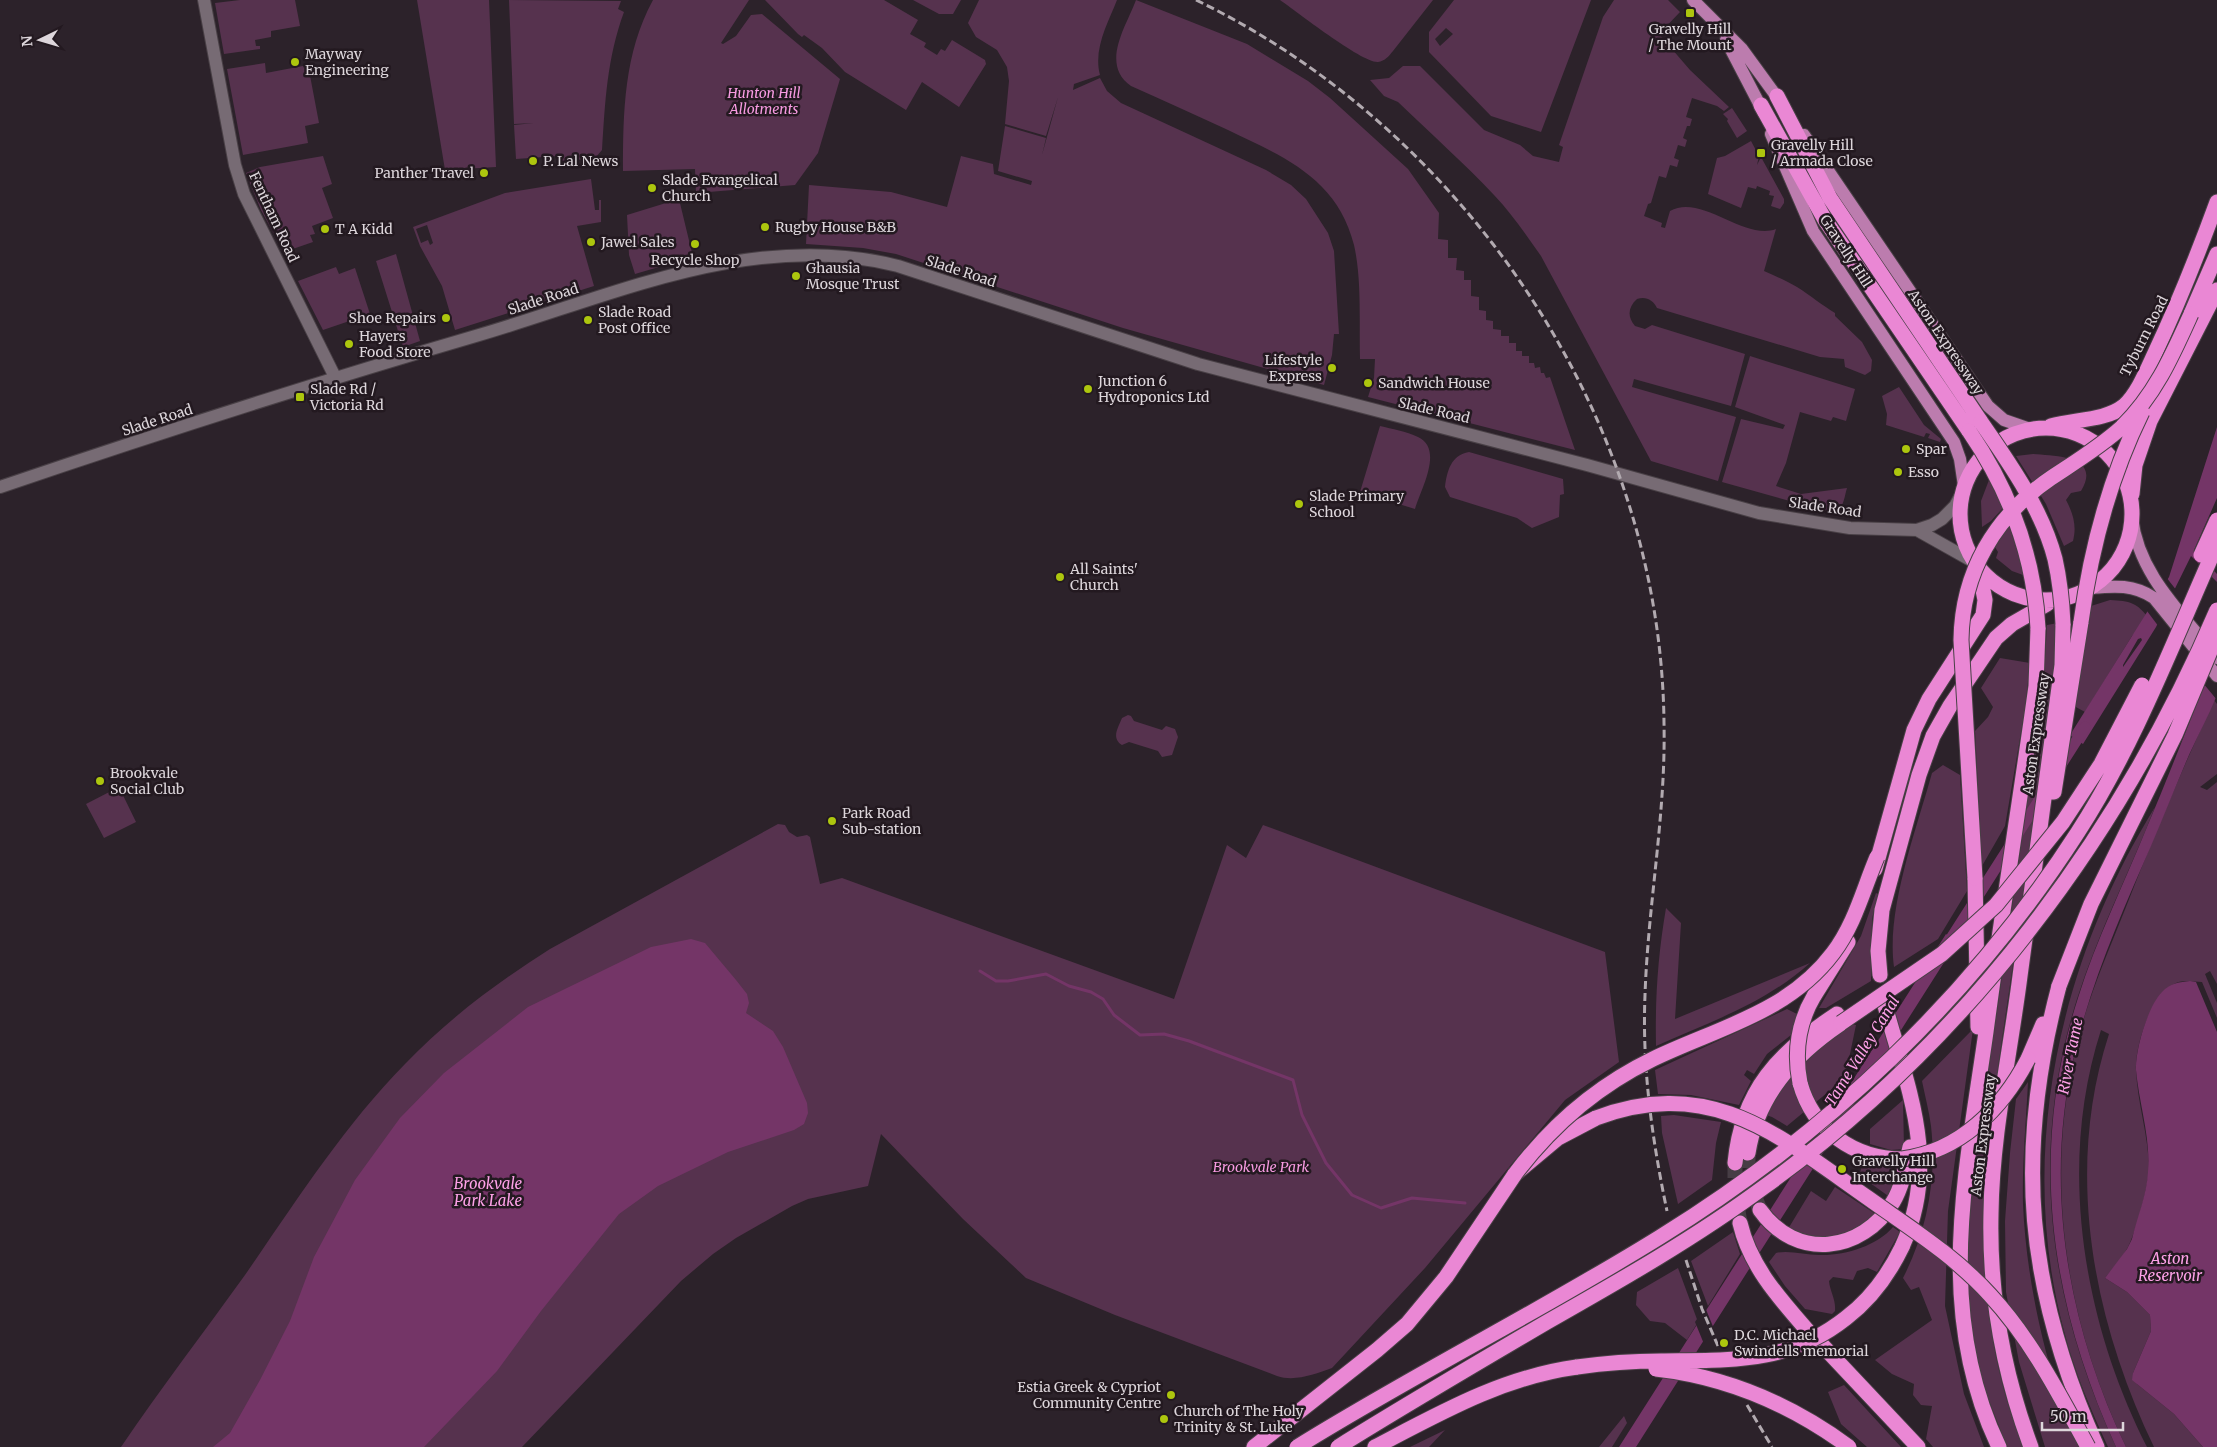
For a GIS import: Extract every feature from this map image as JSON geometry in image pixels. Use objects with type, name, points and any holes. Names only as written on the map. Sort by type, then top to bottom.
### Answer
[{"type":"highway","name":"Aston Expressway","points":[[1776,96],[1830,198],[1975,426],[2017,518],[2032,573],[2038,628],[2036,686],[1974,1116],[1959,1249],[1961,1310],[1974,1381],[1999,1447]]},
{"type":"highway","name":"Aston Expressway","points":[[1761,105],[1824,220],[1975,426],[2009,464],[2046,535],[2058,575],[2063,624],[2062,665],[1995,1160],[1991,1237],[1992,1268],[2000,1339],[2012,1390],[2031,1447]]},
{"type":"highway","name":"Tyburn Road","points":[[2038,429],[2067,421],[2106,415],[2129,400],[2145,374],[2181,298],[2217,202]]},
{"type":"highway","points":[[2040,833],[2054,792],[2090,560],[2104,506],[2133,432],[2168,364],[2217,254]]},
{"type":"highway","points":[[1976,565],[1994,584],[2013,594],[2034,600],[2055,600],[2070,597],[2102,580],[2120,558],[2130,531],[2135,465],[2147,428],[2217,290]]},
{"type":"highway","points":[[1974,1116],[1978,1031],[1977,933],[1961,640],[1963,610],[1968,587],[1982,551],[2009,514],[2034,491],[2086,456],[2122,426],[2159,381],[2177,347],[2217,290]]},
{"type":"highway","points":[[2131,511],[2122,475],[2103,450],[2076,434],[2038,429],[2007,437],[1986,452],[1971,471],[1963,490],[1960,524],[1965,544],[1976,565],[1986,600],[1983,615],[1921,714],[1897,788],[1870,888],[1856,926],[1810,1002],[1798,1038],[1797,1068],[1806,1099],[1821,1123],[1842,1142],[1868,1155],[1902,1159],[1937,1151],[1964,1135],[1993,1109],[2015,1081],[2028,1059],[2091,904],[2175,735],[2217,635]]},
{"type":"highway","points":[[1735,1163],[1745,1148],[1761,1110],[1778,1079],[1839,1019],[1942,954],[1996,906],[2063,822],[2101,764],[2136,698],[2217,520]]},
{"type":"highway","points":[[1297,1447],[1361,1407],[1619,1262],[1685,1221],[1753,1175],[1811,1130],[1857,1092],[1904,1047],[1990,952],[2034,895],[2079,831],[2131,735],[2217,544]]},
{"type":"highway","points":[[1880,975],[1878,950],[1882,910],[1919,775],[1933,736],[1950,706],[1996,638],[2012,624],[2055,600]]},
{"type":"highway","points":[[1338,1447],[1693,1236],[1764,1188],[1822,1144],[1914,1061],[2000,967],[2095,839],[2138,770],[2171,709],[2217,610]]},
{"type":"highway","points":[[1254,1447],[1377,1350],[1420,1310],[1446,1277],[1515,1174],[1549,1133],[1600,1089],[1652,1059],[1773,1006],[1804,984],[1828,958],[1846,933],[1877,857]]},
{"type":"highway","points":[[2059,986],[2045,1045],[2033,1128],[2032,1181],[2035,1228],[2040,1270],[2056,1340],[2071,1385],[2097,1447]]},
{"type":"highway","points":[[1375,1447],[1492,1388],[1534,1375],[1578,1367],[1638,1361],[1732,1361],[1761,1357],[1792,1349],[1829,1331],[1860,1306],[1887,1275],[1902,1247],[1913,1217],[1920,1185],[1920,1146],[1916,1121],[1885,1006]]},
{"type":"highway","points":[[1515,1174],[1544,1148],[1567,1132],[1596,1118],[1631,1107],[1667,1104],[1695,1105],[1723,1111],[1758,1124],[1874,1203],[1969,1274],[1994,1300],[2023,1336],[2057,1390],[2088,1447]]},
{"type":"highway","points":[[1760,1210],[1779,1230],[1800,1240],[1824,1244],[1852,1239],[1876,1224],[1894,1201],[1903,1176],[1916,1121]]},
{"type":"highway","points":[[1740,1223],[1749,1249],[1760,1271],[1780,1298],[1808,1330]]},
{"type":"highway","points":[[1822,1345],[1918,1447]]},
{"type":"highway","points":[[1578,1367],[1645,1367],[1711,1379],[1781,1405],[1814,1422],[1849,1447]]},
{"type":"main road","name":"Gravelly Hill","points":[[1693,0],[1742,50],[1776,96],[1988,406],[2004,420],[2038,429]]},
{"type":"main road","name":"Gravelly Hill","points":[[1716,23],[1761,105],[1778,151],[1813,231],[1954,442],[1962,468],[1963,490]]},
{"type":"main road","points":[[2131,511],[2141,555],[2157,592],[2214,664]]},
{"type":"main road","points":[[2090,588],[2130,586],[2157,592]]},
{"type":"street","name":"Fentham Road","points":[[204,0],[241,186],[335,377]]},
{"type":"street","name":"Slade Road","points":[[0,487],[335,377],[490,332],[613,291],[720,263],[787,255],[873,260],[1198,364],[1596,468],[1759,513],[1850,528],[1917,530],[1942,519],[1955,506],[1963,490]]},
{"type":"street","name":"Slade Road","points":[[1917,530],[1976,565]]},
{"type":"green space","points":[[240,0],[295,0],[300,26],[271,31],[271,37],[255,40],[256,46],[260,46],[260,49],[224,54],[215,3]]},
{"type":"green space","points":[[417,0],[489,0],[496,167],[445,170]]},
{"type":"green space","points":[[509,0],[621,1],[618,9],[624,12],[610,63],[602,150],[596,157],[558,163],[557,156],[516,159],[514,125],[534,123],[514,124]]},
{"type":"green space","name":"Hunton Hill Allotments","points":[[653,0],[749,0],[721,43],[723,44],[736,36],[751,15],[762,14],[840,79],[818,153],[795,185],[696,193],[695,169],[623,171],[627,83],[636,41],[643,20]]},
{"type":"green space","points":[[765,0],[884,0],[918,20],[910,34],[926,43],[924,47],[937,55],[941,49],[945,51],[952,40],[985,60],[986,64],[959,107],[922,82],[906,110],[845,72],[822,48],[804,35],[802,37],[798,34]]},
{"type":"green space","points":[[913,0],[961,0],[953,14],[939,14]]},
{"type":"green space","points":[[979,0],[1117,0],[1102,36],[1098,56],[1100,75],[1074,84],[1073,90],[1100,78],[1107,91],[1121,103],[1266,170],[1291,185],[1306,199],[1328,233],[1334,251],[1339,334],[1334,334],[1332,355],[1324,385],[1123,328],[896,254],[863,248],[806,244],[809,185],[891,192],[947,207],[961,156],[993,164],[994,174],[1031,185],[1032,181],[998,171],[1005,126],[1046,138],[1042,155],[1058,97],[1046,136],[1005,124],[1009,81],[1007,67],[997,50],[976,37],[968,23]]},
{"type":"green space","points":[[1136,0],[1247,44],[1308,81],[1330,98],[1408,169],[1439,213],[1438,239],[1448,240],[1448,258],[1457,258],[1456,270],[1464,271],[1464,280],[1471,280],[1471,296],[1479,297],[1479,310],[1486,311],[1486,320],[1493,321],[1493,329],[1501,330],[1501,336],[1509,336],[1509,343],[1516,343],[1516,351],[1522,351],[1522,356],[1529,356],[1529,363],[1534,363],[1535,368],[1540,367],[1541,373],[1544,373],[1546,378],[1550,377],[1575,450],[1368,397],[1374,378],[1375,359],[1360,359],[1357,258],[1346,222],[1335,203],[1306,172],[1288,161],[1228,130],[1131,86],[1122,77],[1117,67],[1118,45]]},
{"type":"green space","points":[[1280,0],[1433,0],[1390,55],[1378,62],[1370,60],[1344,46]]},
{"type":"green space","points":[[1454,0],[1591,0],[1541,132],[1491,116],[1429,52],[1429,32]],"holes":[[[1446,28],[1453,34],[1440,46],[1435,39]]]},
{"type":"green space","points":[[1614,0],[1668,0],[1680,12],[1659,34],[1690,70],[1729,107],[1724,111],[1717,106],[1692,98],[1686,117],[1692,119],[1690,126],[1687,126],[1683,138],[1687,140],[1685,147],[1678,145],[1674,158],[1679,160],[1677,167],[1670,165],[1666,178],[1659,176],[1651,203],[1648,204],[1644,216],[1662,223],[1661,227],[1665,228],[1670,211],[1682,207],[1695,208],[1750,229],[1764,231],[1776,229],[1764,271],[1797,287],[1835,313],[1835,316],[1862,342],[1872,360],[1871,371],[1865,375],[1845,367],[1844,359],[1820,357],[1657,308],[1646,298],[1637,299],[1630,309],[1630,316],[1635,326],[1645,329],[1652,325],[1745,354],[1731,406],[1634,379],[1632,387],[1736,417],[1718,481],[1651,461],[1541,256],[1519,225],[1501,202],[1471,171],[1398,102],[1384,96],[1370,80],[1389,78],[1403,66],[1420,66],[1484,130],[1520,145],[1533,156],[1559,162],[1563,147],[1559,145],[1603,17]]},
{"type":"green space","points":[[265,63],[266,73],[308,65],[319,123],[305,126],[308,143],[243,155],[227,69]]},
{"type":"green space","points":[[1732,108],[1747,131],[1737,138],[1727,121],[1728,119],[1723,114]]},
{"type":"green space","points":[[1751,141],[1759,156],[1757,165],[1761,157],[1784,199],[1780,209],[1771,206],[1774,196],[1769,195],[1770,191],[1757,186],[1756,189],[1748,187],[1741,208],[1708,194],[1717,158],[1725,156]]},
{"type":"green space","points":[[323,156],[332,184],[322,188],[333,218],[312,226],[315,234],[310,235],[313,242],[284,252],[261,210],[246,173],[260,167]]},
{"type":"green space","points":[[591,179],[595,210],[599,210],[599,200],[601,200],[601,222],[577,226],[594,286],[455,330],[442,286],[420,246],[413,227],[505,193]],"holes":[[[427,225],[433,243],[430,245],[428,240],[421,243],[416,229]]]},
{"type":"green space","points":[[679,199],[693,257],[635,274],[629,255],[627,215]]},
{"type":"green space","points":[[396,254],[420,341],[403,347],[376,261]]},
{"type":"green space","points":[[336,267],[339,274],[355,268],[370,314],[323,330],[298,281]]},
{"type":"green space","points":[[1750,356],[1855,389],[1846,421],[1833,417],[1831,421],[1800,412],[1786,463],[1776,486],[1801,494],[1847,488],[1843,503],[1837,511],[1833,513],[1722,482],[1741,419],[1783,429],[1785,425],[1735,407]]},
{"type":"green space","points":[[1899,387],[1924,425],[1941,439],[1940,442],[1928,438],[1930,434],[1926,433],[1924,437],[1886,425],[1887,414],[1882,396]]},
{"type":"green space","points":[[1380,426],[1418,437],[1426,443],[1429,450],[1428,470],[1415,509],[1360,492]]},
{"type":"green space","points":[[1469,452],[1563,479],[1564,494],[1560,495],[1559,517],[1532,528],[1517,518],[1450,497],[1445,487],[1451,465],[1458,456]]},
{"type":"green space","points":[[2033,454],[2064,457],[2081,464],[2086,471],[2086,479],[2081,491],[2071,493],[2066,500],[2075,530],[2073,541],[2064,546],[2046,504],[2016,456]]},
{"type":"green space","points":[[1989,480],[2003,508],[1991,521],[1982,527],[1981,501]]},
{"type":"green space","points":[[2009,525],[2023,575],[2012,571],[1996,558],[1998,552],[1995,547]]},
{"type":"green space","points":[[2110,600],[2123,601],[2137,606],[2150,620],[2132,636],[2085,712],[2074,706],[2091,606]]},
{"type":"green space","points":[[2058,623],[2057,652],[1996,1085],[1985,1207],[1985,1268],[1991,1329],[2004,1388],[2024,1447],[2007,1447],[1986,1393],[1975,1352],[1965,1281],[1971,1191],[2043,692],[2047,625]]},
{"type":"green space","points":[[2000,658],[2030,663],[2025,709],[2005,826],[1982,866],[1975,731],[1988,717],[1993,707],[1981,688]]},
{"type":"green space","points":[[2214,700],[2217,704],[2217,774],[2200,787],[2207,790],[2217,782],[2217,984],[2210,971],[2205,974],[2217,1003],[2217,1018],[2202,982],[2185,981],[2167,988],[2159,997],[2147,1020],[2138,1047],[2136,1069],[2138,1094],[2147,1145],[2148,1178],[2135,1231],[2123,1255],[2105,1278],[2127,1292],[2150,1315],[2151,1331],[2133,1373],[2137,1384],[2174,1414],[2203,1447],[2154,1447],[2133,1398],[2115,1348],[2101,1297],[2092,1245],[2087,1192],[2088,1139],[2096,1086],[2109,1034],[2101,1030],[2088,1082],[2081,1135],[2079,1188],[2084,1242],[2093,1296],[2107,1348],[2125,1398],[2147,1447],[2126,1447],[2106,1400],[2089,1352],[2076,1303],[2067,1254],[2062,1203],[2062,1153],[2066,1102],[2075,1052],[2097,979],[2136,881]]},
{"type":"green space","points":[[1128,715],[1134,721],[1162,730],[1166,726],[1175,729],[1178,737],[1172,755],[1162,757],[1158,751],[1129,742],[1122,745],[1116,736],[1117,729],[1122,718]]},
{"type":"green space","points":[[1943,765],[1960,775],[1967,891],[1938,939],[1894,967],[1894,920],[1904,870],[1932,773]]},
{"type":"green space","points":[[119,787],[136,822],[104,838],[86,804]]},
{"type":"green space","points":[[2155,807],[2085,974],[2062,1057],[2053,1114],[2050,1170],[2053,1226],[2061,1282],[2075,1337],[2093,1392],[2116,1447],[2108,1447],[2089,1405],[2073,1361],[2064,1331],[2050,1264],[2045,1196],[2047,1128],[2056,1060],[2072,994],[2094,929],[2122,866]]},
{"type":"green space","name":"Brookvale Park","points":[[778,824],[785,825],[789,832],[797,837],[807,835],[810,837],[820,884],[842,878],[1174,999],[1227,845],[1246,858],[1263,825],[1605,952],[1619,1062],[1565,1100],[1425,1268],[1332,1368],[1312,1375],[1298,1378],[1277,1376],[1115,1315],[1026,1278],[963,1219],[881,1134],[868,1186],[808,1199],[792,1206],[736,1238],[713,1254],[681,1281],[522,1447],[121,1447],[340,1139],[382,1088],[421,1047],[474,1002],[550,949]]},
{"type":"green space","points":[[1876,893],[1878,894],[1872,919],[1871,981],[1826,1008],[1819,1008],[1861,936]]},
{"type":"green space","points":[[1666,908],[1681,923],[1675,1019],[1810,963],[1756,1001],[1656,1046],[1658,976]]},
{"type":"green space","points":[[1787,1009],[1797,1014],[1791,1035],[1767,1054],[1754,1074],[1747,1070],[1744,1075],[1751,1081],[1739,1105],[1691,1095],[1658,1094],[1655,1070]]},
{"type":"green space","points":[[1852,1024],[1856,1025],[1845,1078],[1787,1126],[1763,1114],[1806,1055]]},
{"type":"green space","points":[[1973,1029],[1948,1211],[1945,1306],[1964,1394],[1984,1447],[1933,1447],[1926,1439],[1932,1406],[1921,1405],[1913,1395],[1914,1384],[1892,1374],[1875,1360],[1932,1320],[1919,1287],[1911,1290],[1903,1278],[1924,1223],[1933,1166],[1931,1126],[1922,1081]]},
{"type":"green space","points":[[2028,1082],[2023,1204],[2029,1264],[2040,1328],[2048,1360],[2068,1420],[2080,1447],[2045,1447],[2019,1362],[2006,1292],[2005,1221],[2010,1153],[2016,1099]]},
{"type":"green space","points":[[1903,1100],[1904,1149],[1891,1150],[1870,1144],[1870,1129]]},
{"type":"green space","points":[[1674,1115],[1721,1122],[1716,1143],[1712,1180],[1678,1204],[1662,1133],[1661,1116]]},
{"type":"green space","points":[[1865,1158],[1900,1166],[1891,1198],[1859,1175]]},
{"type":"green space","points":[[1835,1187],[1877,1215],[1873,1220],[1841,1235],[1832,1237],[1813,1236],[1788,1229],[1811,1191],[1826,1201]]},
{"type":"green space","points":[[1893,1227],[1900,1232],[1877,1272],[1868,1268],[1857,1271],[1853,1280],[1833,1277],[1829,1281],[1835,1307],[1835,1311],[1832,1314],[1805,1309],[1785,1286],[1769,1262],[1776,1253],[1781,1252],[1829,1255],[1849,1252],[1878,1240]]},
{"type":"green space","points":[[1733,1232],[1740,1254],[1708,1306],[1691,1261]]},
{"type":"green space","points":[[1678,1268],[1698,1322],[1687,1340],[1665,1323],[1650,1321],[1636,1305],[1637,1292]]},
{"type":"green space","points":[[1844,1385],[1901,1447],[1867,1447],[1841,1424],[1828,1392]]},
{"type":"green space","points":[[1624,1416],[1627,1423],[1612,1447],[1599,1447]]},
{"type":"green space","points":[[1445,1430],[1429,1447],[1410,1447]]},
{"type":"water","points":[[2217,427],[2217,498],[2194,550],[2217,574],[2217,582],[2191,556],[2156,627],[2083,744],[2070,735],[2169,577]],"holes":[[[2141,638],[2142,640],[2123,667],[2138,639]]]},
{"type":"water","name":"River Tame","points":[[2217,666],[2217,695],[2184,766],[2099,972],[2075,1051],[2066,1101],[2061,1152],[2062,1203],[2066,1253],[2075,1303],[2089,1352],[2106,1400],[2126,1447],[2116,1447],[2093,1392],[2075,1337],[2062,1282],[2054,1226],[2051,1170],[2054,1113],[2063,1056],[2085,976],[2204,686]]},
{"type":"water","points":[[1946,934],[1957,942],[1636,1447],[1619,1447]]},
{"type":"water","name":"Brookvale Park Lake","points":[[691,939],[705,943],[747,994],[749,1003],[746,1013],[773,1031],[783,1047],[807,1103],[808,1113],[804,1124],[794,1130],[728,1152],[658,1186],[619,1214],[541,1311],[497,1371],[424,1447],[213,1447],[230,1433],[260,1380],[290,1321],[314,1257],[355,1180],[400,1118],[444,1073],[528,1007],[651,947]]},
{"type":"water","name":"Aston Reservoir","points":[[2190,981],[2196,982],[2217,1032],[2217,1447],[2203,1447],[2174,1414],[2132,1380],[2133,1373],[2151,1331],[2150,1315],[2127,1292],[2105,1278],[2127,1249],[2132,1239],[2147,1180],[2148,1146],[2136,1070],[2136,1061],[2143,1029],[2152,1007],[2162,992],[2172,985]]},
{"type":"pier","points":[[2166,577],[2177,591],[2159,627],[2147,611]]},
{"type":"pier","points":[[2217,664],[2217,700],[2203,683]]},
{"type":"pier","points":[[1705,1307],[1714,1329],[1704,1344],[1695,1322]]},
{"type":"waterway","name":"Tame Valley Canal","points":[[2059,768],[2085,727]]},
{"type":"waterway","name":"Tame Valley Canal","points":[[1948,943],[2043,794]]},
{"type":"waterway","points":[[980,971],[996,981],[1008,981],[1046,974],[1069,986],[1091,992],[1103,999],[1114,1015],[1140,1035],[1164,1034],[1189,1041],[1293,1080],[1302,1115],[1326,1163],[1352,1195],[1381,1208],[1412,1198],[1465,1203]]},
{"type":"tunnel","points":[[1748,1153],[1748,1179],[1760,1210]]},
{"type":"tunnel","points":[[1735,1163],[1735,1193],[1740,1223]]},
{"type":"railway","points":[[1196,0],[1294,56],[1383,126],[1462,206],[1530,297],[1586,396],[1628,501],[1654,610],[1664,723],[1660,825],[1647,961],[1644,1022],[1649,1103],[1667,1211]]},
{"type":"railway","points":[[1686,1260],[1702,1309],[1718,1346]]},
{"type":"railway","points":[[1747,1405],[1772,1447]]},
{"type":"place","name":"Gravelly Hill / The Mount","points":[[1690,13]]},
{"type":"place","name":"Mayway Engineering","points":[[295,62]]},
{"type":"place","name":"Gravelly Hill / Armada Close","points":[[1761,153]]},
{"type":"place","name":"P. Lal News","points":[[533,161]]},
{"type":"place","name":"Panther Travel","points":[[484,173]]},
{"type":"place","name":"Slade Evangelical Church","points":[[652,188]]},
{"type":"place","name":"Rugby House B&B","points":[[765,227]]},
{"type":"place","name":"T A Kidd","points":[[325,229]]},
{"type":"place","name":"Jawel Sales","points":[[591,242]]},
{"type":"place","name":"Recycle Shop","points":[[695,244]]},
{"type":"place","name":"Ghausia Mosque Trust","points":[[796,276]]},
{"type":"place","name":"Shoe Repairs","points":[[446,318]]},
{"type":"place","name":"Slade Road Post Office","points":[[588,320]]},
{"type":"place","name":"Hayers Food Store","points":[[349,344]]},
{"type":"place","name":"Lifestyle Express","points":[[1332,368]]},
{"type":"place","name":"Sandwich House","points":[[1368,383]]},
{"type":"place","name":"Junction 6 Hydroponics Ltd","points":[[1088,389]]},
{"type":"place","name":"Slade Rd / Victoria Rd","points":[[300,397]]},
{"type":"place","name":"Spar","points":[[1906,449]]},
{"type":"place","name":"Esso","points":[[1898,472]]},
{"type":"place","name":"Slade Primary School","points":[[1299,504]]},
{"type":"place","name":"All Saints' Church","points":[[1060,577]]},
{"type":"place","name":"Brookvale Social Club","points":[[100,781]]},
{"type":"place","name":"Park Road Sub-station","points":[[832,821]]},
{"type":"place","name":"Gravelly Hill Interchange","points":[[1842,1169]]},
{"type":"place","name":"D.C. Michael Swindells memorial","points":[[1724,1343]]},
{"type":"place","name":"Estia Greek & Cypriot Community Centre","points":[[1171,1395]]},
{"type":"place","name":"Church of The Holy Trinity & St. Luke","points":[[1164,1419]]}]
